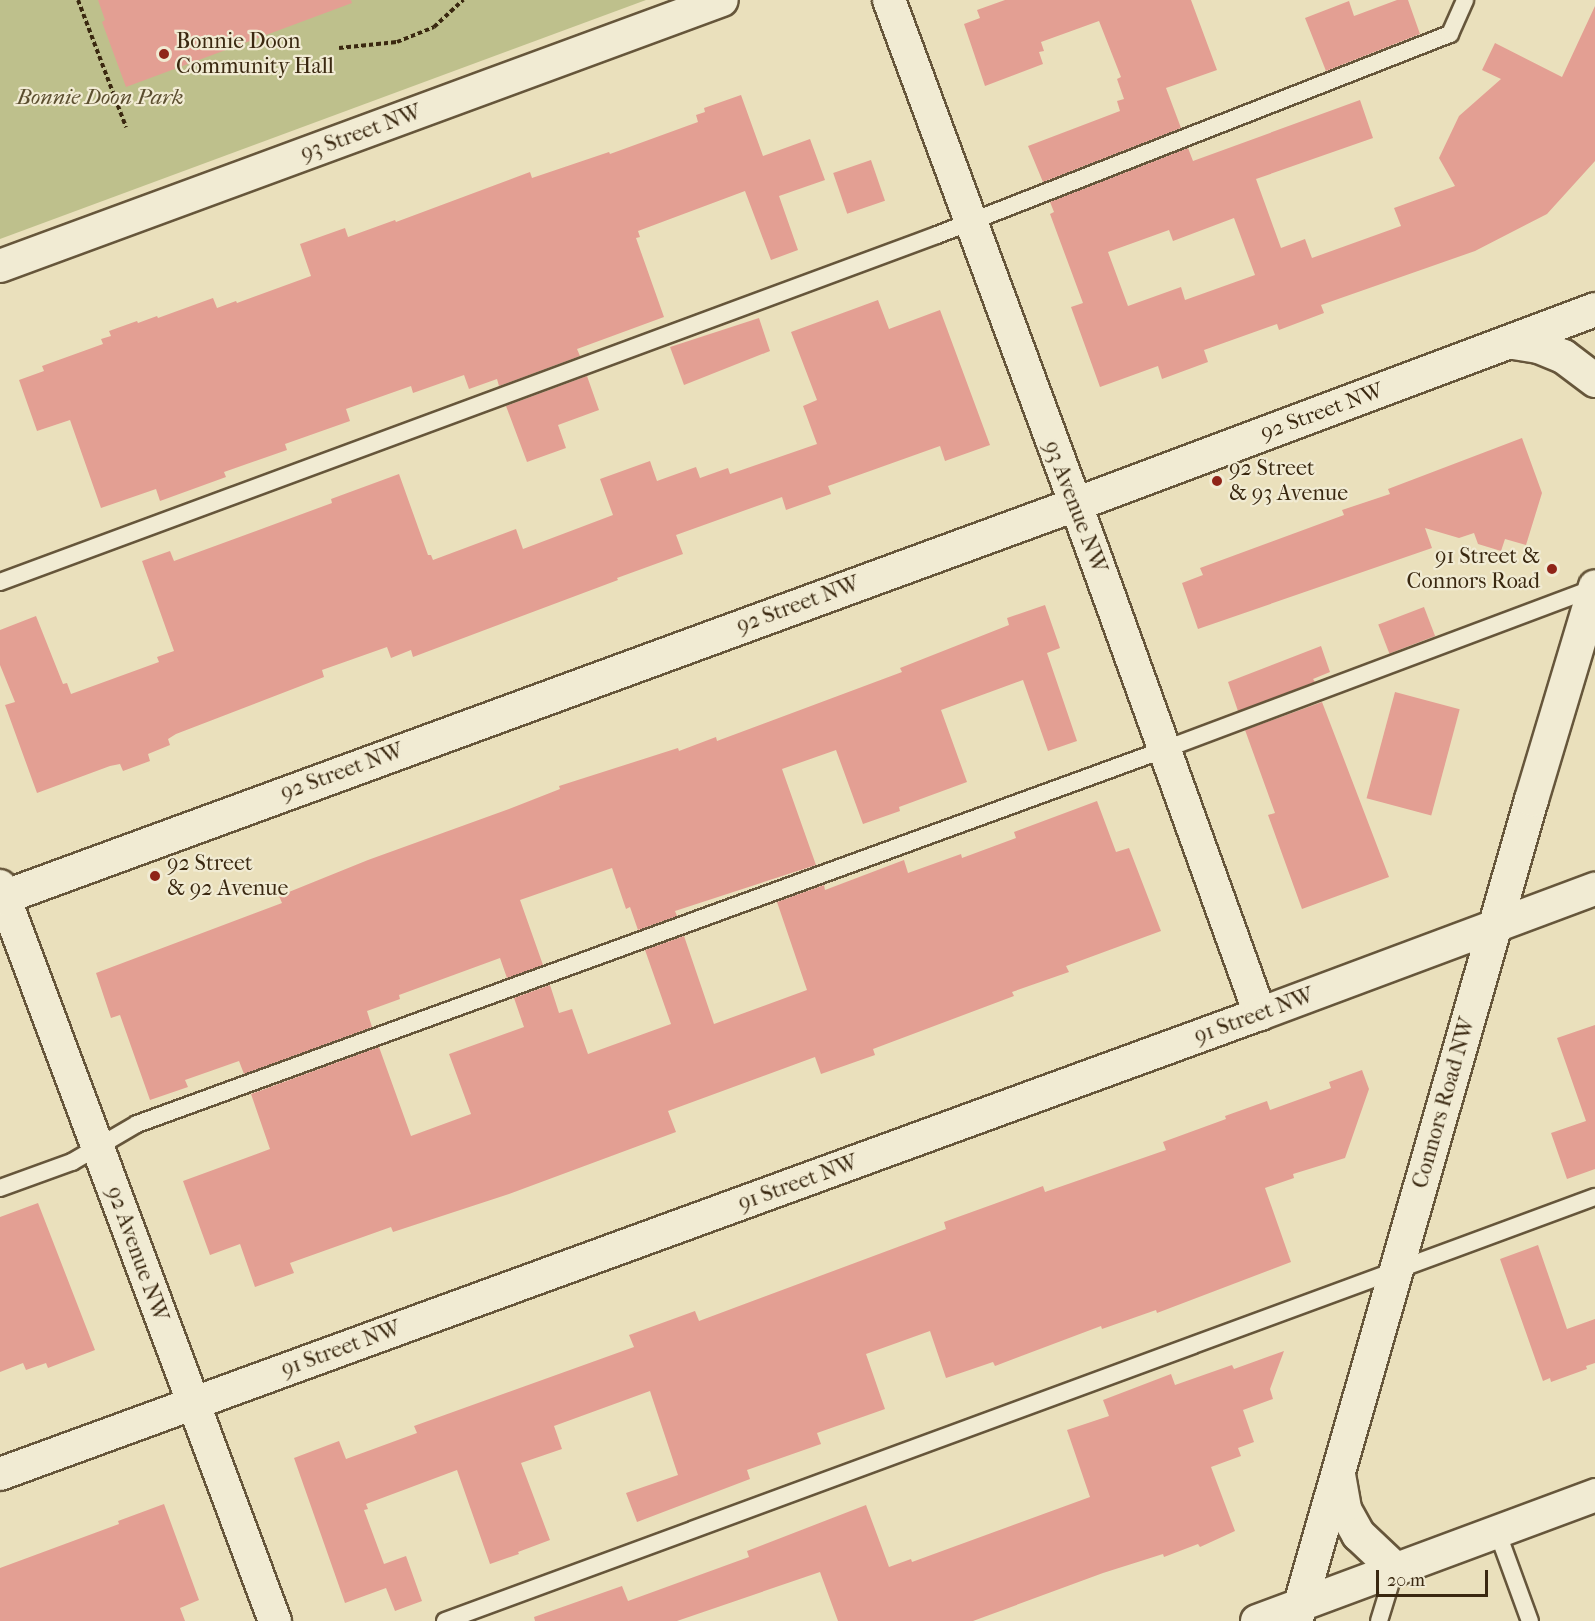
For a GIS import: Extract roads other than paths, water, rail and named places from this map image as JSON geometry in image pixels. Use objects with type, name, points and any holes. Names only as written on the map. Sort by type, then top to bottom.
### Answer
[{"type":"street","name":"93 Street NW","points":[[0,266],[722,0]]},
{"type":"street","name":"93 Avenue NW","points":[[889,0],[1260,1014]]},
{"type":"street","name":"92 Street NW","points":[[1,893],[1075,504],[1514,342],[1595,309]]},
{"type":"street","points":[[1514,342],[1539,346],[1563,356],[1595,380]]},
{"type":"street","name":"Connors Road NW","points":[[1297,1613],[1595,587]]},
{"type":"street","name":"91 Street NW","points":[[0,1474],[1260,1014],[1595,889]]},
{"type":"street","name":"92 Avenue NW","points":[[1,893],[275,1621]]},
{"type":"street","points":[[1338,1471],[1344,1509],[1358,1534],[1395,1569]]},
{"type":"street","points":[[1257,1621],[1297,1613],[1395,1569],[1595,1495]]},
{"type":"lane","points":[[0,582],[970,222],[1450,34],[1465,0]]},
{"type":"lane","points":[[0,1188],[72,1162],[138,1124],[1163,750],[1595,587]]},
{"type":"lane","points":[[445,1621],[1595,1197]]},
{"type":"lane","points":[[1497,1531],[1530,1621]]},
{"type":"lane","points":[[1379,1621],[1395,1569]]},
{"type":"place","name":"Bonnie Doon Community Hall","points":[[164,54]]},
{"type":"place","name":"92 Street & 93 Avenue","points":[[1217,481]]},
{"type":"place","name":"91 Street & Connors Road","points":[[1552,569]]},
{"type":"place","name":"92 Street & 92 Avenue","points":[[155,876]]},
{"type":"park label","name":"Bonnie Doon Park","points":[[100,98]]}]
